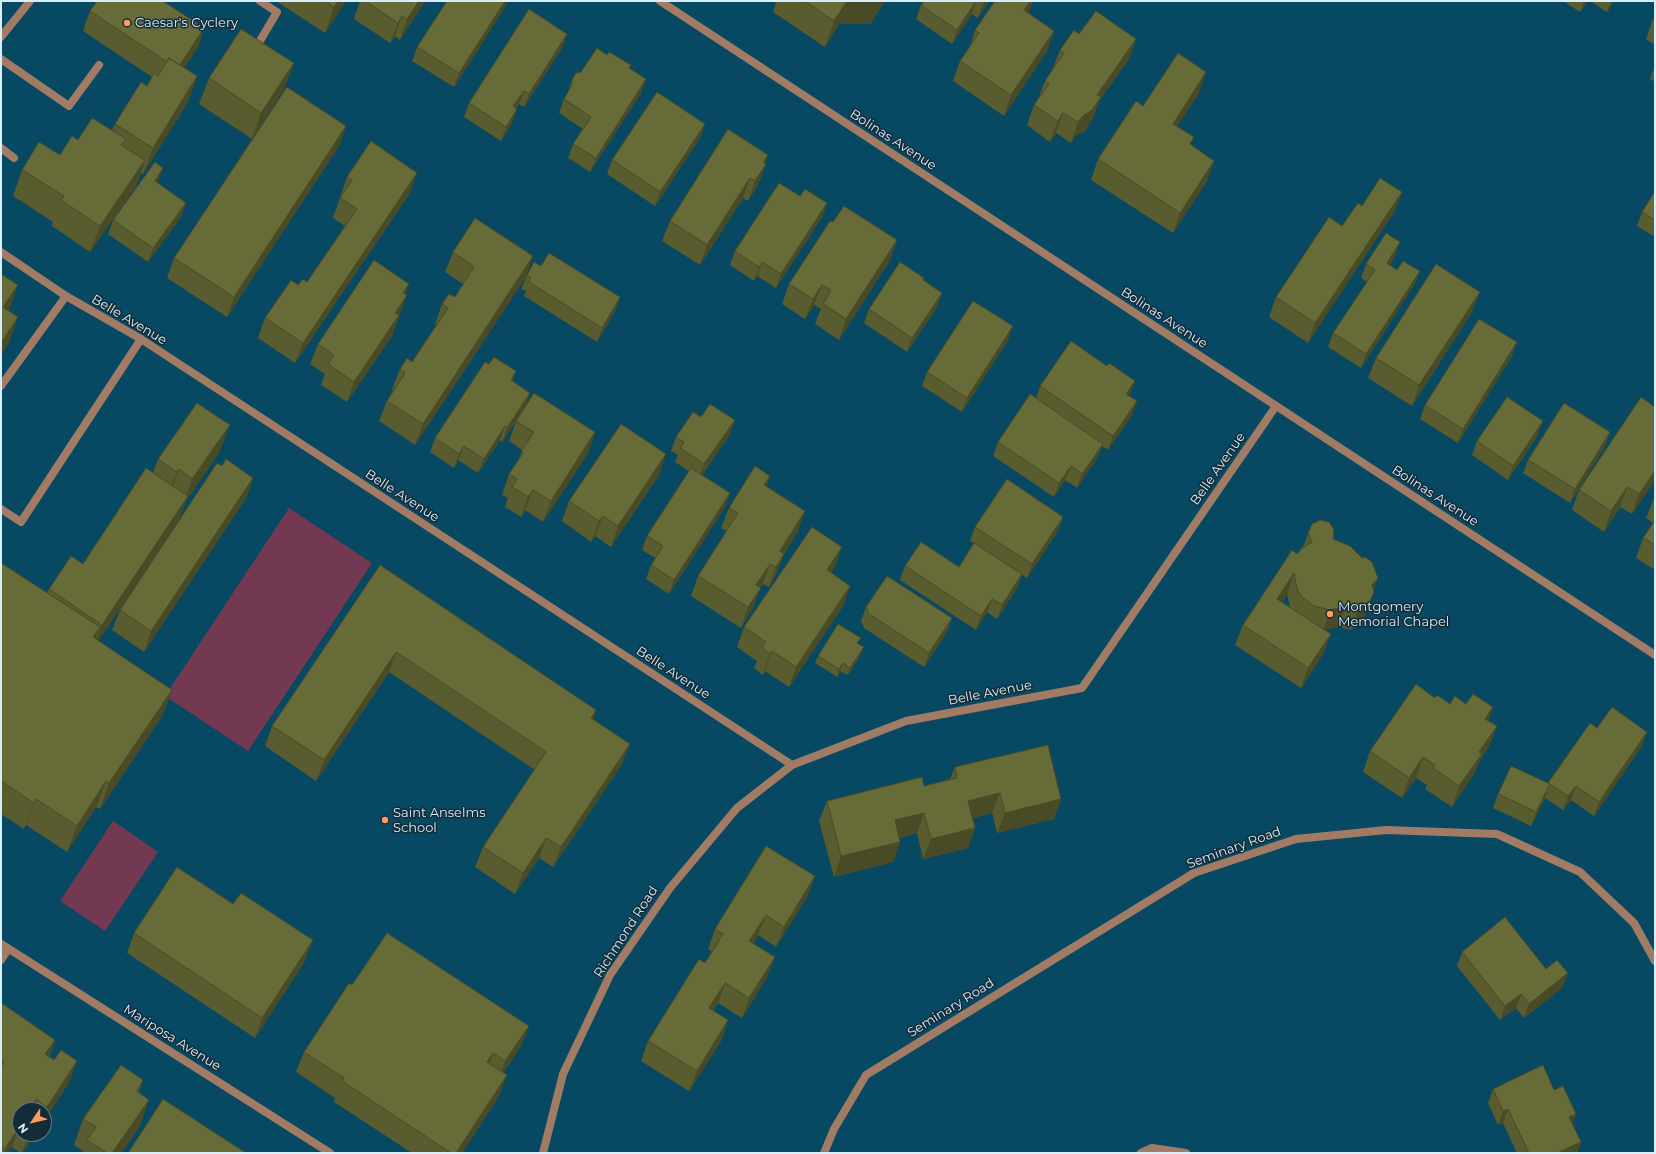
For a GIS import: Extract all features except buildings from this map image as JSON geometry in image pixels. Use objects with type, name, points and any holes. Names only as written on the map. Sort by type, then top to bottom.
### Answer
[{"type":"street","points":[[1,37],[30,1]]},
{"type":"street","points":[[251,57],[277,12],[260,1]]},
{"type":"street","name":"Bolinas Avenue","points":[[660,1],[1655,655]]},
{"type":"street","points":[[1,59],[69,106],[99,65]]},
{"type":"street","points":[[1,148],[14,158]]},
{"type":"street","name":"Belle Avenue","points":[[1,252],[66,296],[141,339],[792,765],[906,721],[1082,688],[1276,406]]},
{"type":"street","points":[[1,386],[66,296]]},
{"type":"street","points":[[1,509],[21,522],[141,339]]},
{"type":"street","name":"Richmond Road","points":[[543,1153],[563,1074],[610,975],[670,888],[738,808],[792,765]]},
{"type":"street","name":"Seminary Road","points":[[824,1153],[834,1129],[866,1075],[1194,873],[1296,840],[1386,830],[1497,834],[1580,872],[1634,923],[1655,961]]},
{"type":"street","points":[[1,960],[4,946]]},
{"type":"street","name":"Mariposa Avenue","points":[[4,946],[330,1153]]},
{"type":"street","points":[[1141,1153],[1152,1148],[1186,1153]]},
{"type":"shaded area","points":[[289,508],[372,563],[248,751],[165,696]]},
{"type":"shaded area","points":[[113,821],[158,852],[105,931],[60,901]]},
{"type":"place","name":"Caesar's Cyclery","points":[[127,23]]},
{"type":"place","name":"Montgomery Memorial Chapel","points":[[1330,614]]},
{"type":"place","name":"Saint Anselms School","points":[[385,820]]}]
